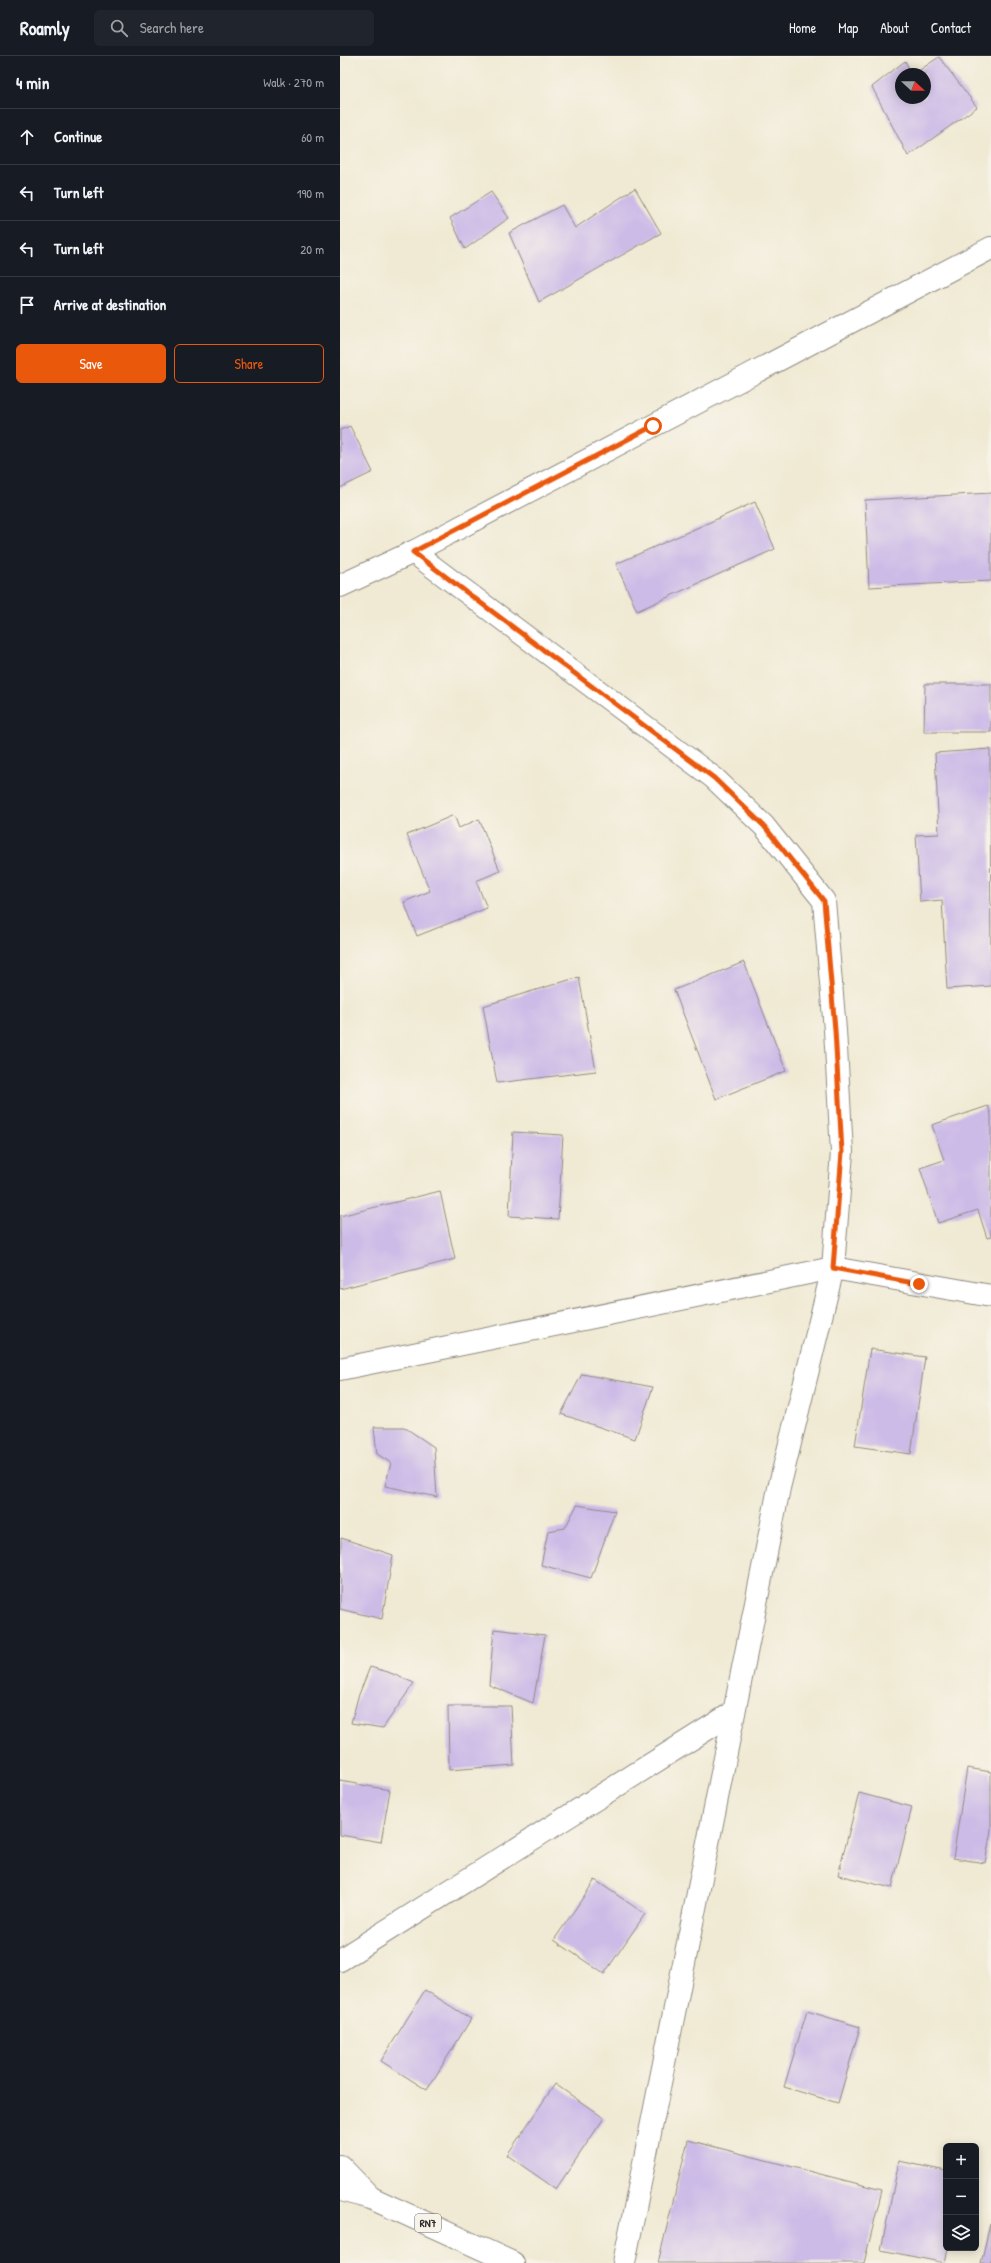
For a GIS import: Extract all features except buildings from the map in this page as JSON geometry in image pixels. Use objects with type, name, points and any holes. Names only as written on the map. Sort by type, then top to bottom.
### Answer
[{"type":"main road","points":[[340,586],[413,552],[991,248]]},
{"type":"main road","points":[[413,552],[714,778],[764,826],[824,901],[835,1030],[842,1152],[833,1268],[779,1488],[624,2263]]},
{"type":"main road","points":[[340,1369],[833,1268],[991,1296]]},
{"type":"main road","points":[[340,1960],[734,1712]]},
{"type":"main road","points":[[340,2166],[371,2198]]},
{"type":"main road","name":"RN7","points":[[340,2190],[371,2198],[513,2263]]},
{"type":"route","points":[[653,426],[413,552],[714,778],[764,826],[824,901],[835,1030],[842,1152],[833,1268],[919,1284]]}]
